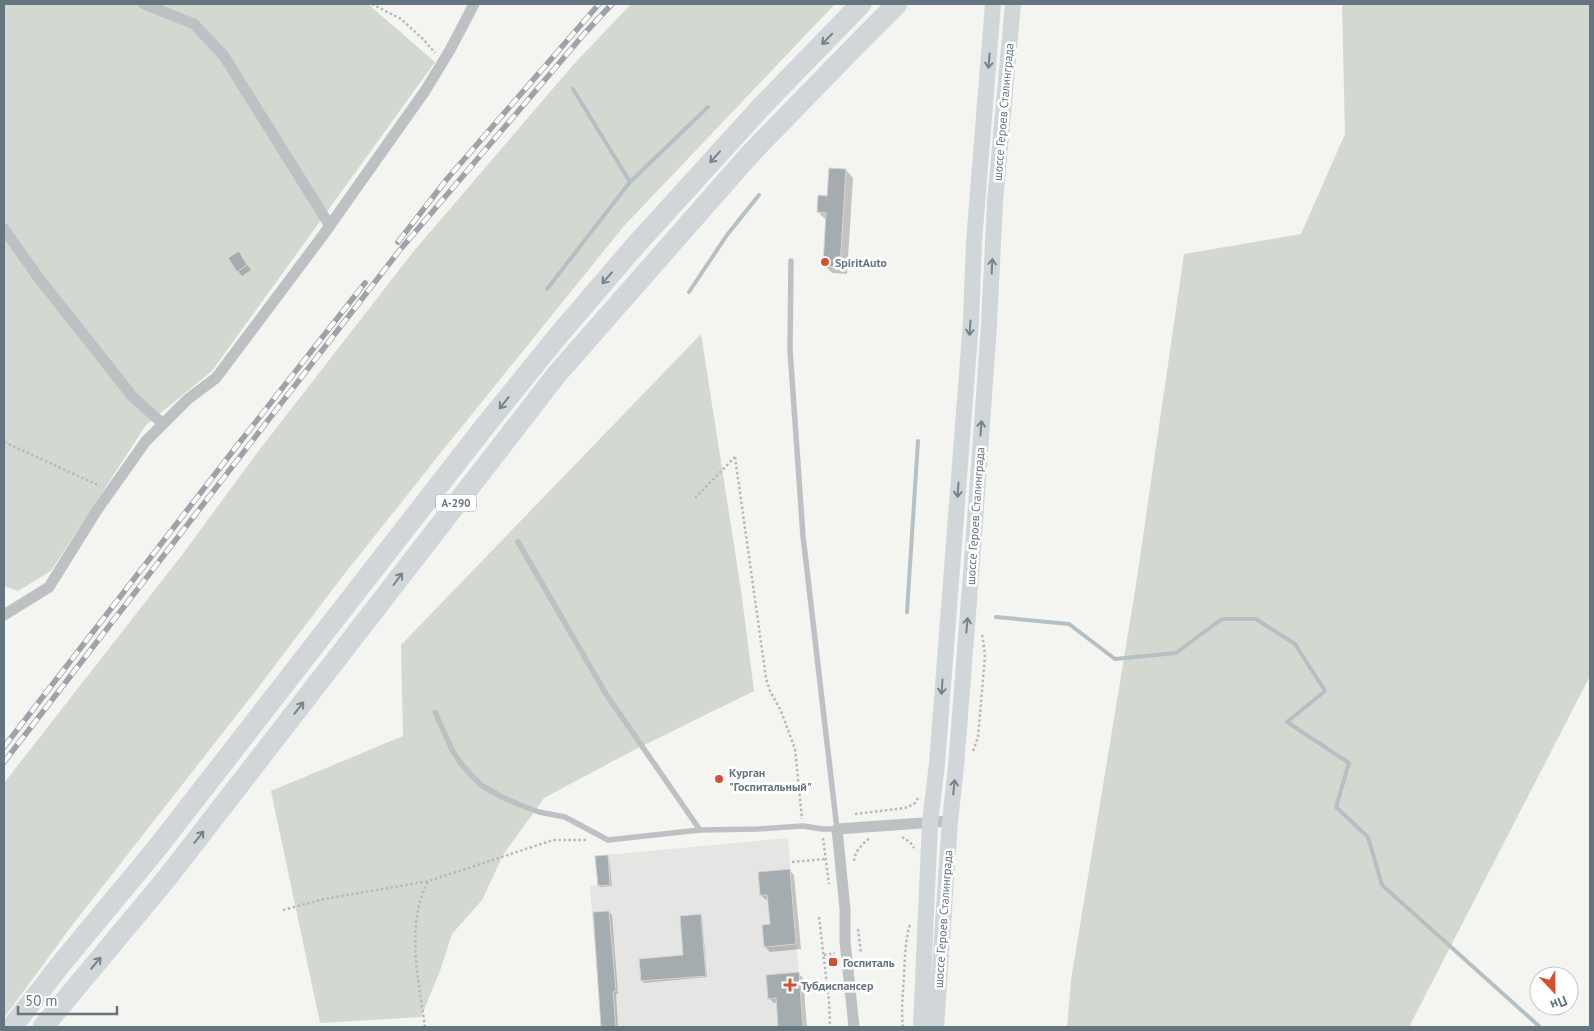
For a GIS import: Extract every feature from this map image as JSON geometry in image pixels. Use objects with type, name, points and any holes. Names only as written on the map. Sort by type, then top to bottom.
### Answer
[{"type":"highway","name":"А-290","points":[[12,1027],[61,964],[157,848],[481,431],[557,337],[634,247],[762,106],[861,4]]},
{"type":"highway","name":"А-290","points":[[43,1027],[167,878],[557,374],[751,153],[898,4]]},
{"type":"main road","name":"шоссе Героев Сталинграда","points":[[936,1027],[950,821],[974,539],[989,325],[995,202],[1013,4]]},
{"type":"main road","name":"шоссе Героев Сталинграда","points":[[921,1027],[930,822],[937,764],[971,321],[974,242],[993,8]]},
{"type":"street","points":[[144,4],[194,24],[224,56],[330,226]]},
{"type":"street","points":[[4,615],[49,587],[96,510],[146,441],[188,399],[216,378],[330,226],[425,91],[450,50],[474,4]]},
{"type":"street","points":[[4,229],[38,277],[132,396],[163,424]]},
{"type":"street","points":[[854,1027],[845,940],[845,909],[837,829],[950,821]]},
{"type":"lane","points":[[435,712],[452,750],[462,765],[481,785],[520,805],[539,812],[565,817],[608,840],[700,830],[803,826],[837,829],[803,536],[790,350],[791,261]]},
{"type":"lane","points":[[518,542],[606,694],[700,830]]},
{"type":"path","points":[[372,4],[402,19],[443,62]]},
{"type":"path","points":[[4,442],[110,490]]},
{"type":"path","points":[[695,498],[735,456],[766,678],[796,749],[803,826]]},
{"type":"path","points":[[972,752],[978,737],[985,656],[981,629]]},
{"type":"path","points":[[846,816],[905,808],[914,804],[921,794]]},
{"type":"path","points":[[822,829],[830,892]]},
{"type":"path","points":[[900,836],[910,842],[917,852]]},
{"type":"path","points":[[853,864],[854,856],[862,844],[873,837]]},
{"type":"path","points":[[283,910],[324,899],[428,881],[553,840],[608,840]]},
{"type":"path","points":[[792,862],[826,859]]},
{"type":"path","points":[[425,1027],[414,944],[421,894],[428,881]]},
{"type":"path","points":[[819,917],[830,1027]]},
{"type":"path","points":[[903,1027],[905,957],[907,935],[912,917]]},
{"type":"path","points":[[858,926],[861,953]]},
{"type":"shaded area","points":[[4,4],[368,4],[435,62],[212,371],[146,425],[51,571],[18,591],[4,586]]},
{"type":"shaded area","points":[[631,4],[835,4],[624,226],[342,577],[70,928],[4,1018],[4,783],[182,555],[257,453],[413,252],[574,64]]},
{"type":"shaded area","points":[[1342,4],[1590,4],[1590,676],[1409,1027],[1067,1027],[1071,980],[1136,585],[1184,254],[1301,234],[1345,134]]},
{"type":"shaded area","points":[[701,334],[741,590],[754,691],[632,751],[544,798],[503,855],[482,900],[452,934],[440,971],[421,1017],[320,1023],[271,791],[403,736],[401,645]]},
{"type":"shaded area","points":[[788,838],[803,1027],[601,1027],[590,886],[598,885],[595,856]]},
{"type":"building","points":[[829,168],[846,169],[840,267],[823,266],[826,213],[817,212],[818,195],[827,196]]},
{"type":"building","points":[[239,251],[247,265],[237,272],[228,258]]},
{"type":"building","points":[[608,855],[610,885],[598,886],[595,856]]},
{"type":"building","points":[[790,869],[796,944],[764,947],[762,925],[770,924],[767,895],[760,895],[758,872]]},
{"type":"building","points":[[609,911],[616,991],[613,992],[616,1027],[601,1027],[593,912]]},
{"type":"building","points":[[701,914],[706,976],[641,981],[639,959],[683,955],[680,916]]},
{"type":"building","points":[[799,972],[803,1027],[778,1027],[776,998],[768,999],[766,975]]},
{"type":"waterway","points":[[573,89],[630,182]]},
{"type":"waterway","points":[[547,289],[630,182],[708,107]]},
{"type":"waterway","points":[[689,292],[727,235],[759,195]]},
{"type":"waterway","points":[[907,612],[918,441]]},
{"type":"waterway","points":[[996,617],[1069,624],[1115,659],[1176,653],[1222,619],[1256,619],[1295,644],[1325,691],[1287,722],[1349,763],[1336,807],[1368,837],[1382,885],[1540,1027]]},
{"type":"railway","points":[[398,242],[447,179],[599,4]]},
{"type":"railway","points":[[4,762],[399,251],[584,34],[612,4]]},
{"type":"railway","points":[[4,747],[365,283]]},
{"type":"place","name":"SpiritAuto","points":[[825,262]]},
{"type":"place","name":"Курган \"Госпитальный\"","points":[[719,779]]},
{"type":"place","name":"Госпиталь","points":[[833,962]]},
{"type":"place","name":"Тубдиспансер","points":[[790,985]]}]
